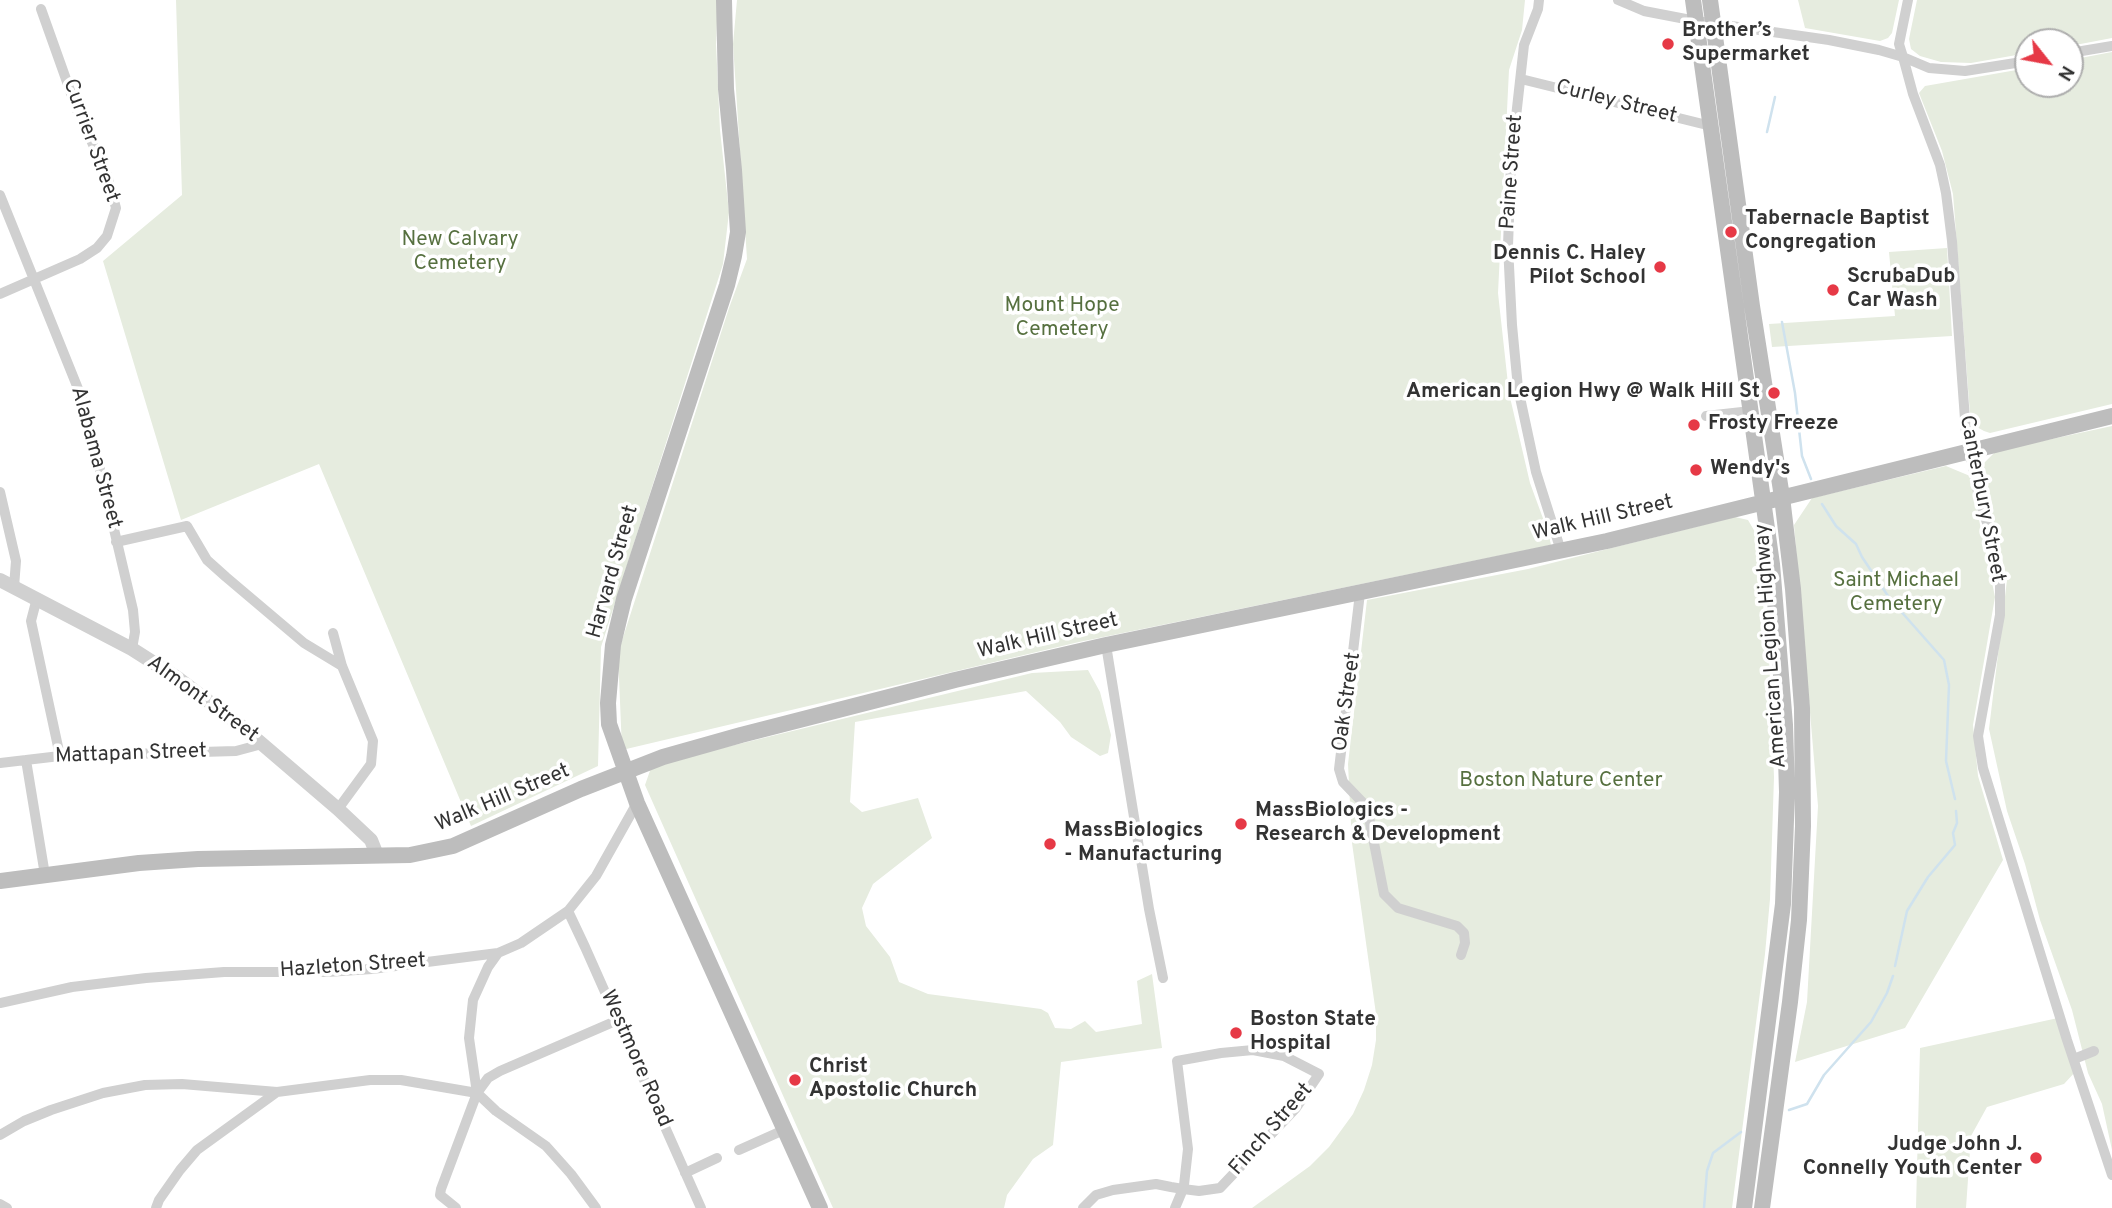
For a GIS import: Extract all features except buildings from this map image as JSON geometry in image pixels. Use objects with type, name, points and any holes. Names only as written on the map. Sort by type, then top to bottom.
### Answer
[{"type":"main road","name":"Harvard Street","points":[[724,0],[726,89],[738,232],[727,285],[639,547],[613,645],[609,724],[637,803],[820,1208]]},
{"type":"main road","name":"American Legion Highway","points":[[1693,0],[1764,501],[1778,625],[1785,725],[1786,829],[1776,970],[1744,1208]]},
{"type":"main road","name":"American Legion Highway","points":[[1710,0],[1750,293],[1782,497],[1793,589],[1802,708],[1803,826],[1799,920],[1762,1208]]},
{"type":"main road","name":"Walk Hill Street","points":[[0,881],[139,863],[198,859],[410,855],[453,846],[581,789],[663,757],[955,680],[1106,645],[1561,551],[2112,416]]},
{"type":"street","name":"Paine Street","points":[[1539,0],[1524,45],[1510,171],[1508,246],[1518,388],[1536,472],[1561,551]]},
{"type":"street","points":[[1618,0],[1644,11],[1883,51],[1929,68],[1978,70],[2014,64]]},
{"type":"street","name":"Canterbury Street","points":[[1908,0],[1899,44],[1913,94],[1940,165],[1948,204],[1968,450],[1991,535],[2000,585],[2000,615],[1978,736],[1981,758],[2112,1175]]},
{"type":"street","name":"Currier Street","points":[[0,294],[80,259],[97,248],[107,236],[116,208],[107,175],[77,110],[41,9]]},
{"type":"street","points":[[2084,51],[2112,46]]},
{"type":"street","name":"Curley Street","points":[[1521,79],[1711,126]]},
{"type":"street","name":"Alabama Street","points":[[0,195],[85,406],[133,610],[135,632],[132,649]]},
{"type":"street","points":[[1706,416],[1751,411]]},
{"type":"street","points":[[0,492],[16,561],[7,584]]},
{"type":"street","points":[[116,542],[187,526],[207,560],[303,643],[342,666]]},
{"type":"street","name":"Almont Street","points":[[7,584],[132,649],[178,679],[262,744],[338,809],[371,840],[377,855]]},
{"type":"street","name":"Oak Street","points":[[1360,593],[1339,769],[1343,782],[1367,807],[1384,894],[1398,908],[1457,926],[1464,933],[1465,943],[1461,955]]},
{"type":"street","points":[[37,598],[31,621],[60,756]]},
{"type":"street","points":[[333,633],[342,666],[373,741],[371,764],[338,809]]},
{"type":"street","points":[[1106,645],[1149,909],[1163,978]]},
{"type":"street","name":"Mattapan Street","points":[[0,763],[60,756],[236,751],[262,744]]},
{"type":"street","points":[[26,760],[45,875]]},
{"type":"street","name":"Hazleton Street","points":[[0,1003],[72,987],[146,978],[224,972],[372,969],[498,953],[521,943],[568,911],[596,876],[637,803]]},
{"type":"street","name":"Westmore Road","points":[[568,911],[701,1208]]},
{"type":"street","points":[[477,1093],[469,1038],[470,1019],[474,1000],[488,967],[498,953]]},
{"type":"street","points":[[456,1208],[440,1195],[441,1189],[477,1093],[488,1078],[618,1020]]},
{"type":"street","name":"Finch Street","points":[[1083,1208],[1096,1195],[1113,1190],[1156,1184],[1183,1189],[1199,1191],[1220,1188],[1296,1108],[1319,1074],[1284,1056],[1253,1050],[1177,1060],[1188,1149],[1183,1189]]},
{"type":"street","points":[[2074,1059],[2094,1051]]},
{"type":"street","points":[[0,1135],[51,1110],[103,1093],[145,1085],[214,1085],[277,1092],[370,1080],[401,1080],[477,1093],[496,1111],[546,1146],[596,1208]]},
{"type":"street","points":[[156,1208],[180,1170],[197,1150],[277,1092]]},
{"type":"street","points":[[739,1150],[786,1129]]},
{"type":"street","points":[[685,1173],[717,1158]]},
{"type":"street","points":[[1175,1208],[1183,1189]]},
{"type":"street","points":[[0,1204],[7,1208]]},
{"type":"green space","name":"New Calvary Cemetery","points":[[176,0],[718,0],[716,44],[720,130],[729,212],[723,264],[601,647],[598,766],[471,826],[319,464],[181,520],[103,261],[182,195]]},
{"type":"green space","name":"Mount Hope Cemetery","points":[[737,0],[1525,0],[1522,30],[1509,70],[1498,293],[1509,393],[1530,483],[1551,545],[1079,642],[622,750],[618,653],[747,259],[733,44]]},
{"type":"green space","points":[[1798,0],[1899,0],[1892,33],[1880,41],[1805,28]]},
{"type":"green space","points":[[1917,0],[2112,0],[2112,38],[2084,43],[2084,28],[2014,28],[2014,55],[1971,63],[1941,62],[1920,56],[1911,49],[1909,39]]},
{"type":"green space","points":[[2112,52],[2112,404],[1990,433],[1975,426],[1970,414],[1953,194],[1942,151],[1919,93],[1925,86],[2014,70],[2014,98],[2084,98],[2084,57]]},
{"type":"green space","points":[[1947,248],[1952,336],[1772,347],[1769,324],[1895,316],[1889,252]]},
{"type":"green space","points":[[2112,426],[2112,1150],[2102,1104],[2088,1073],[2072,1010],[2040,920],[2007,811],[1989,729],[2007,580],[1981,466],[1996,451]]},
{"type":"green space","name":"Saint Michael Cemetery","points":[[1946,466],[1970,476],[1995,597],[1973,725],[1978,776],[2003,860],[1905,1028],[1795,1062],[1807,1002],[1818,806],[1794,525],[1812,498]]},
{"type":"green space","name":"Boston Nature Center","points":[[1735,517],[1748,520],[1755,532],[1769,658],[1774,777],[1770,899],[1765,954],[1732,1208],[1252,1208],[1310,1166],[1329,1147],[1353,1114],[1372,1065],[1376,1014],[1352,843],[1348,764],[1367,600],[1528,569]]},
{"type":"green space","points":[[1088,670],[1100,692],[1111,735],[1108,753],[1100,756],[1071,737],[1060,722],[1026,691],[855,722],[850,802],[862,812],[918,798],[932,838],[873,884],[862,908],[866,926],[890,957],[899,982],[928,994],[1041,1009],[1048,1013],[1055,1028],[1071,1029],[1085,1021],[1096,1032],[1142,1024],[1137,981],[1152,974],[1162,1048],[1061,1062],[1053,1145],[1033,1159],[1007,1195],[1004,1208],[833,1208],[645,785],[652,765],[1032,673]]},
{"type":"green space","points":[[2058,1018],[2076,1071],[2064,1084],[1987,1107],[1971,1136],[1966,1208],[1916,1208],[1920,1048]]},
{"type":"waterway","points":[[1767,132],[1775,97]]},
{"type":"waterway","points":[[1782,322],[1795,393],[1802,456],[1811,479]]},
{"type":"waterway","points":[[1822,504],[1836,526],[1856,544],[1890,599],[1944,660],[1949,685],[1946,761],[1955,799]]},
{"type":"waterway","points":[[1895,966],[1907,911],[1928,877],[1955,845],[1953,833],[1957,823],[1956,811]]},
{"type":"waterway","points":[[1789,1110],[1807,1104],[1824,1075],[1871,1022],[1893,976]]},
{"type":"waterway","points":[[1704,1208],[1707,1171],[1713,1153],[1741,1132]]},
{"type":"place","name":"Brother’s Supermarket","points":[[1668,44]]},
{"type":"place","name":"Tabernacle Baptist Congregation","points":[[1731,232]]},
{"type":"place","name":"Dennis C. Haley Pilot School","points":[[1660,267]]},
{"type":"place","name":"ScrubaDub Car Wash","points":[[1833,290]]},
{"type":"place","name":"American Legion Hwy @ Walk Hill St","points":[[1774,393]]},
{"type":"place","name":"Frosty Freeze","points":[[1694,425]]},
{"type":"place","name":"Wendy's","points":[[1696,470]]},
{"type":"place","name":"MassBiologics - Research & Development","points":[[1241,824]]},
{"type":"place","name":"MassBiologics - Manufacturing","points":[[1050,844]]},
{"type":"place","name":"Boston State Hospital","points":[[1236,1033]]},
{"type":"place","name":"Christ Apostolic Church","points":[[795,1080]]},
{"type":"place","name":"Judge John J. Connelly Youth Center","points":[[2036,1158]]}]
